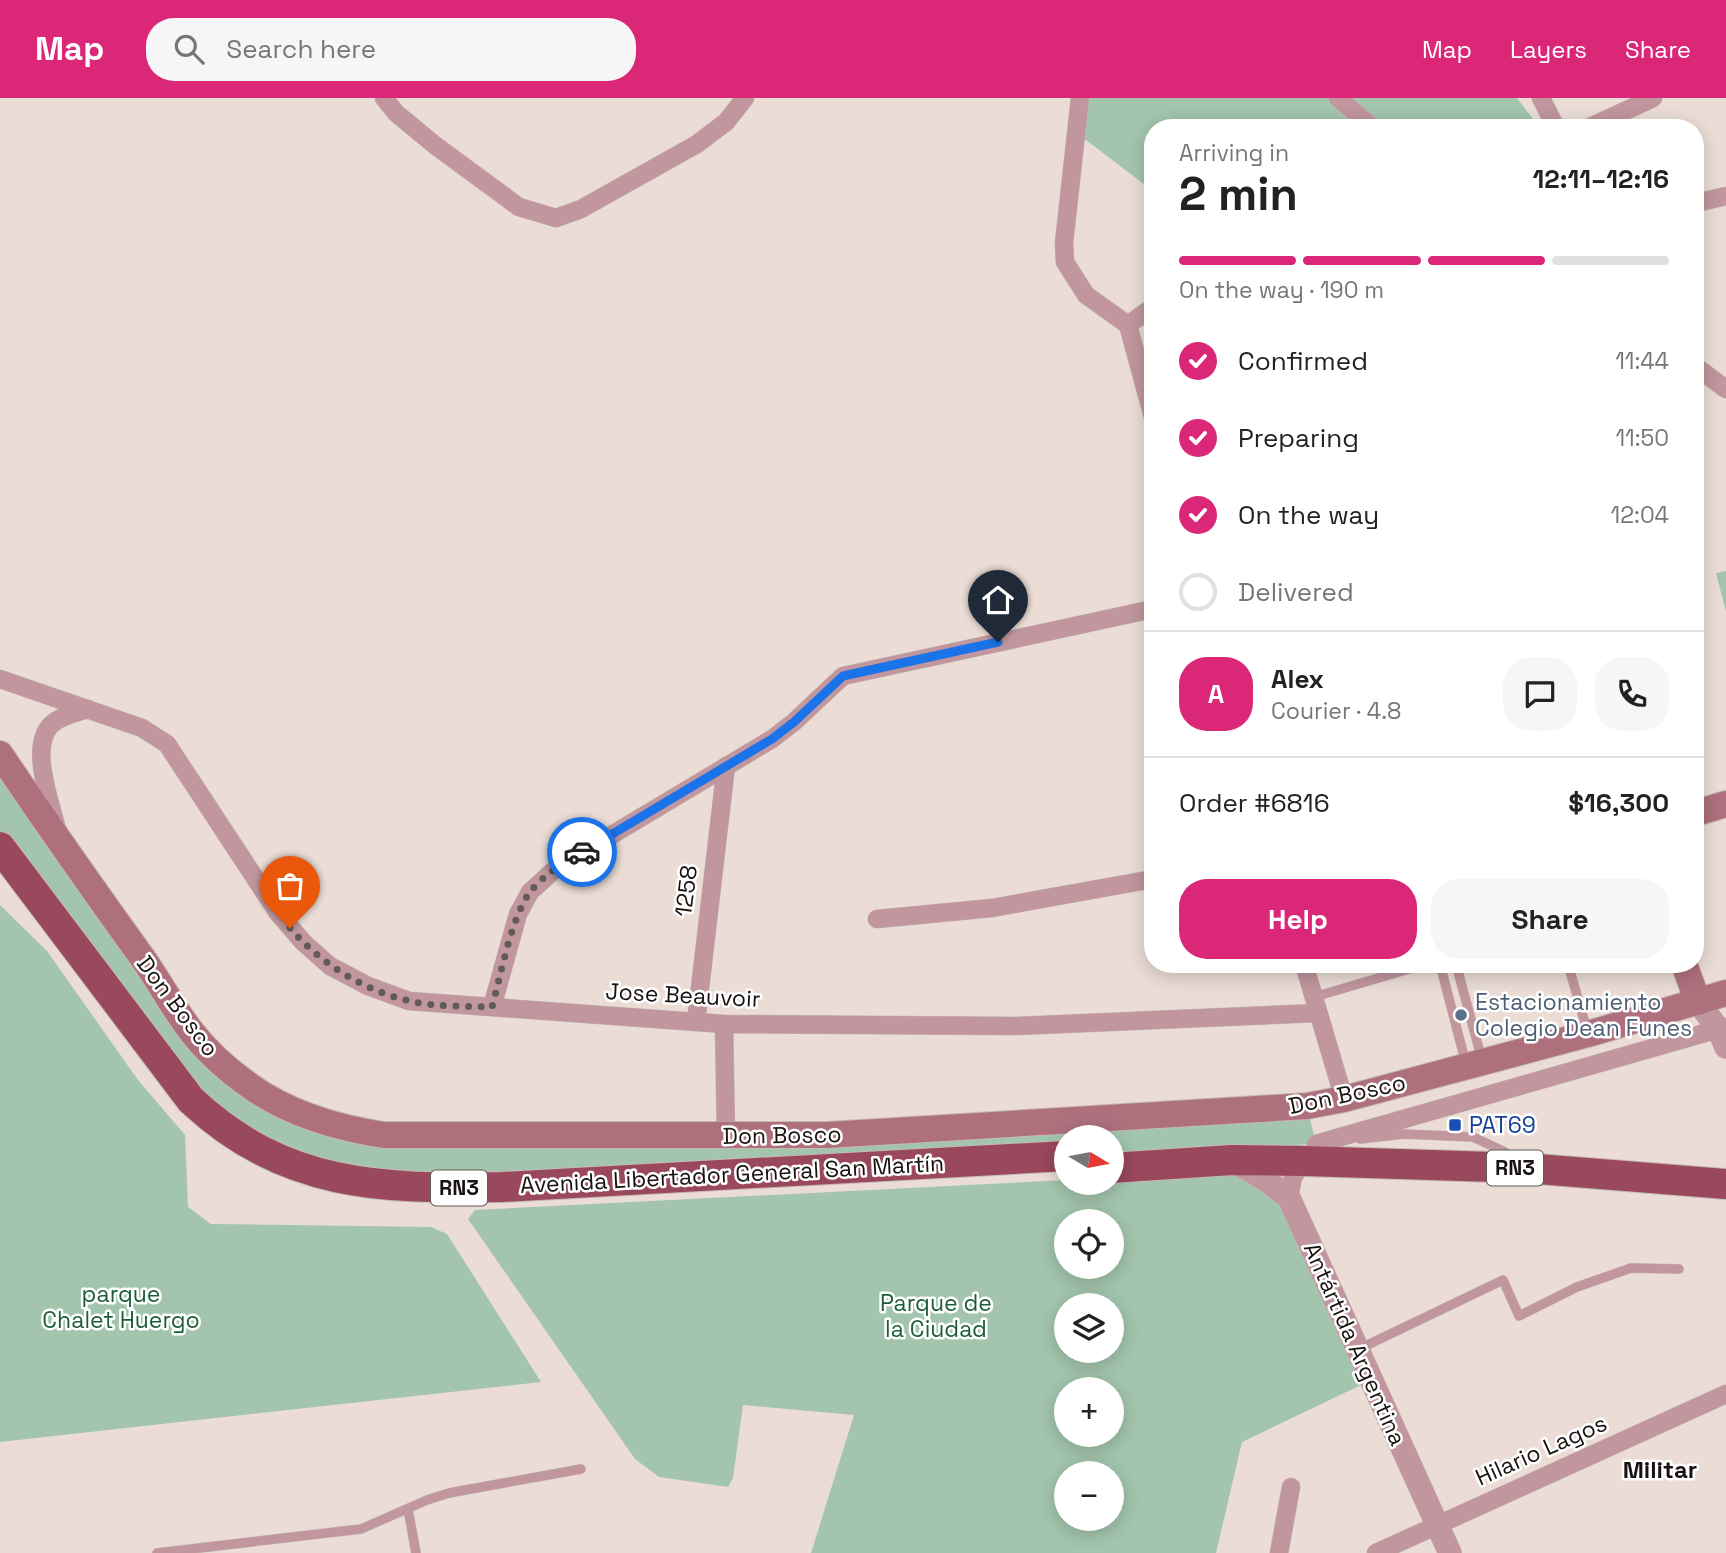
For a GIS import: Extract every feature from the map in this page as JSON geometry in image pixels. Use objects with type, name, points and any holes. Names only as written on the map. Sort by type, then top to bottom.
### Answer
[{"type":"highway","name":"Avenida Libertador General San Martín","points":[[0,847],[191,1100],[214,1122],[249,1143],[277,1159],[314,1173],[381,1185],[449,1188],[1054,1157]]},
{"type":"highway","name":"Avenida Libertador General San Martín","points":[[0,872],[138,1059],[191,1121],[259,1166],[302,1186],[343,1198],[440,1203],[890,1184],[1054,1173]]},
{"type":"highway","name":"RN3","points":[[1124,1153],[1505,1152],[1726,1169]]},
{"type":"highway","name":"RN3","points":[[1124,1167],[1310,1153],[1726,1184]]},
{"type":"main road","name":"Don Bosco","points":[[0,754],[192,1032],[221,1063],[251,1087],[284,1105],[352,1130],[384,1135],[827,1135],[1307,1107],[1588,1034],[1726,993]]},
{"type":"main road","points":[[1704,811],[1726,804]]},
{"type":"main road","points":[[1687,973],[1698,1002]]},
{"type":"street","points":[[384,98],[396,113],[436,146],[519,208],[556,218],[581,209],[697,144],[726,122],[746,98]]},
{"type":"street","points":[[1080,98],[1064,243],[1065,262],[1086,295],[1128,325],[1144,384]]},
{"type":"street","points":[[1338,98],[1362,119]]},
{"type":"street","points":[[1541,98],[1552,119]]},
{"type":"street","points":[[1608,119],[1653,98]]},
{"type":"street","points":[[1704,201],[1726,197]]},
{"type":"street","points":[[1128,325],[1144,313]]},
{"type":"street","points":[[1704,373],[1726,389]]},
{"type":"street","points":[[492,1007],[518,914],[530,892],[555,869],[772,739],[843,676],[1144,611]]},
{"type":"street","points":[[0,679],[88,709]]},
{"type":"street","points":[[60,844],[40,757],[42,741],[49,726],[60,718],[88,709]]},
{"type":"street","name":"Jose Beauvoir","points":[[88,709],[142,728],[167,744],[278,913],[303,942],[330,966],[368,986],[410,1001],[724,1024],[1016,1026],[1315,1005]]},
{"type":"street","name":"1258","points":[[696,1022],[726,766]]},
{"type":"street","points":[[877,919],[992,908],[1144,881]]},
{"type":"street","points":[[1306,973],[1344,1099]]},
{"type":"street","points":[[1698,1002],[1724,1034]]},
{"type":"street","points":[[724,1024],[726,1136]]},
{"type":"street","name":"Don Bosco","points":[[1310,1153],[1724,1034]]},
{"type":"street","points":[[1289,1198],[1293,1177],[1310,1153]]},
{"type":"street","name":"Antártida Argentina","points":[[1231,1160],[1266,1180],[1289,1198],[1450,1553]]},
{"type":"street","name":"Hilario Lagos","points":[[1376,1553],[1726,1394]]},
{"type":"street","points":[[1279,1553],[1291,1487]]},
{"type":"lane","points":[[1315,1005],[1402,973]]},
{"type":"lane","points":[[1443,973],[1475,1064]]},
{"type":"lane","points":[[1458,973],[1475,1064]]},
{"type":"lane","points":[[1571,973],[1588,1034]]},
{"type":"lane","points":[[1357,1349],[1503,1280],[1519,1316],[1577,1287],[1631,1268],[1679,1269]]},
{"type":"lane","points":[[157,1553],[361,1529],[449,1493],[581,1469]]},
{"type":"lane","points":[[408,1509],[416,1553]]},
{"type":"green space","points":[[1085,98],[1517,98],[1533,119],[1144,119],[1144,184],[1082,137]]},
{"type":"green space","points":[[1726,571],[1726,612],[1716,573]]},
{"type":"green space","points":[[0,754],[60,844],[251,1087],[416,1136],[1307,1106],[1316,1144],[1124,1152],[1124,1125],[1054,1125],[1054,1157],[392,1187],[214,1122],[0,847]]},
{"type":"green space","name":"parque Chalet Huergo","points":[[0,905],[47,951],[138,1080],[185,1135],[188,1207],[211,1224],[431,1227],[447,1234],[541,1382],[0,1442]]},
{"type":"green space","name":"Parque de la Ciudad","points":[[1227,1171],[1258,1184],[1279,1203],[1361,1385],[1242,1442],[1216,1553],[811,1553],[854,1415],[743,1405],[733,1478],[728,1487],[659,1477],[635,1459],[468,1219],[475,1210],[1054,1181],[1054,1195],[1124,1195],[1124,1176]]},
{"type":"way so far","points":[[290,928],[330,966],[368,986],[410,1001],[492,1007],[518,914],[530,892],[555,869],[582,852]]},
{"type":"place","name":"Estacionamiento Colegio Dean Funes","points":[[1461,1015]]},
{"type":"place","name":"PAT69","points":[[1455,1125]]},
{"type":"district","name":"Militar","points":[[1660,1470]]},
{"type":"route","points":[[582,852],[772,739],[843,676],[998,642]]}]
